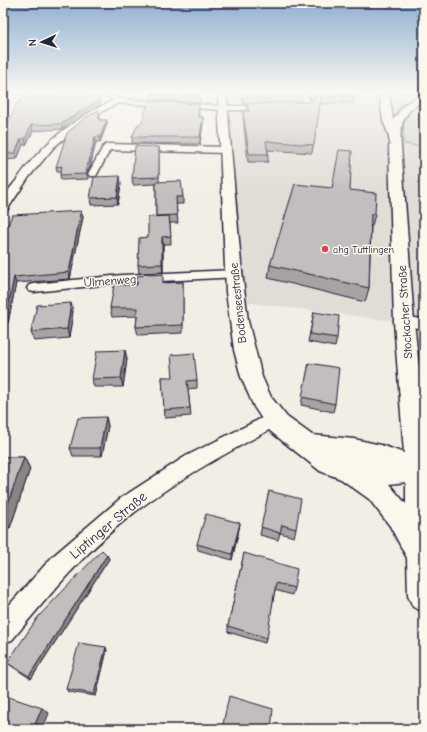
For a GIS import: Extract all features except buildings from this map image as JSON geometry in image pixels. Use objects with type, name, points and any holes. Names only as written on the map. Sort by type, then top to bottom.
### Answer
[{"type":"main road","points":[[390,126],[394,140]]},
{"type":"main road","points":[[394,140],[397,126]]},
{"type":"street","points":[[3,208],[32,165],[54,142],[74,126]]},
{"type":"street","name":"Bodenseestraße","points":[[225,126],[234,274],[244,355],[252,379],[274,419],[290,435],[307,445],[330,463],[346,469]]},
{"type":"street","name":"Stockacher Straße","points":[[394,140],[404,322],[418,470],[424,596]]},
{"type":"street","points":[[93,174],[107,146],[227,150]]},
{"type":"street","name":"Ulmenweg","points":[[34,288],[122,279],[234,274]]},
{"type":"street","points":[[404,322],[424,324]]},
{"type":"street","name":"Liptinger Straße","points":[[3,631],[61,564],[128,505],[193,462],[274,419]]},
{"type":"street","points":[[307,445],[354,449],[381,455],[418,470]]},
{"type":"street","points":[[346,469],[385,474],[418,470]]},
{"type":"street","points":[[346,469],[378,491],[400,518],[421,555]]},
{"type":"shaded area","points":[[230,126],[386,126],[388,137],[404,144],[424,147],[424,325],[246,302]]},
{"type":"shaded area","points":[[404,126],[424,126],[424,147],[404,144]]},
{"type":"place","name":"ahg Tuttlingen","points":[[325,249]]}]
